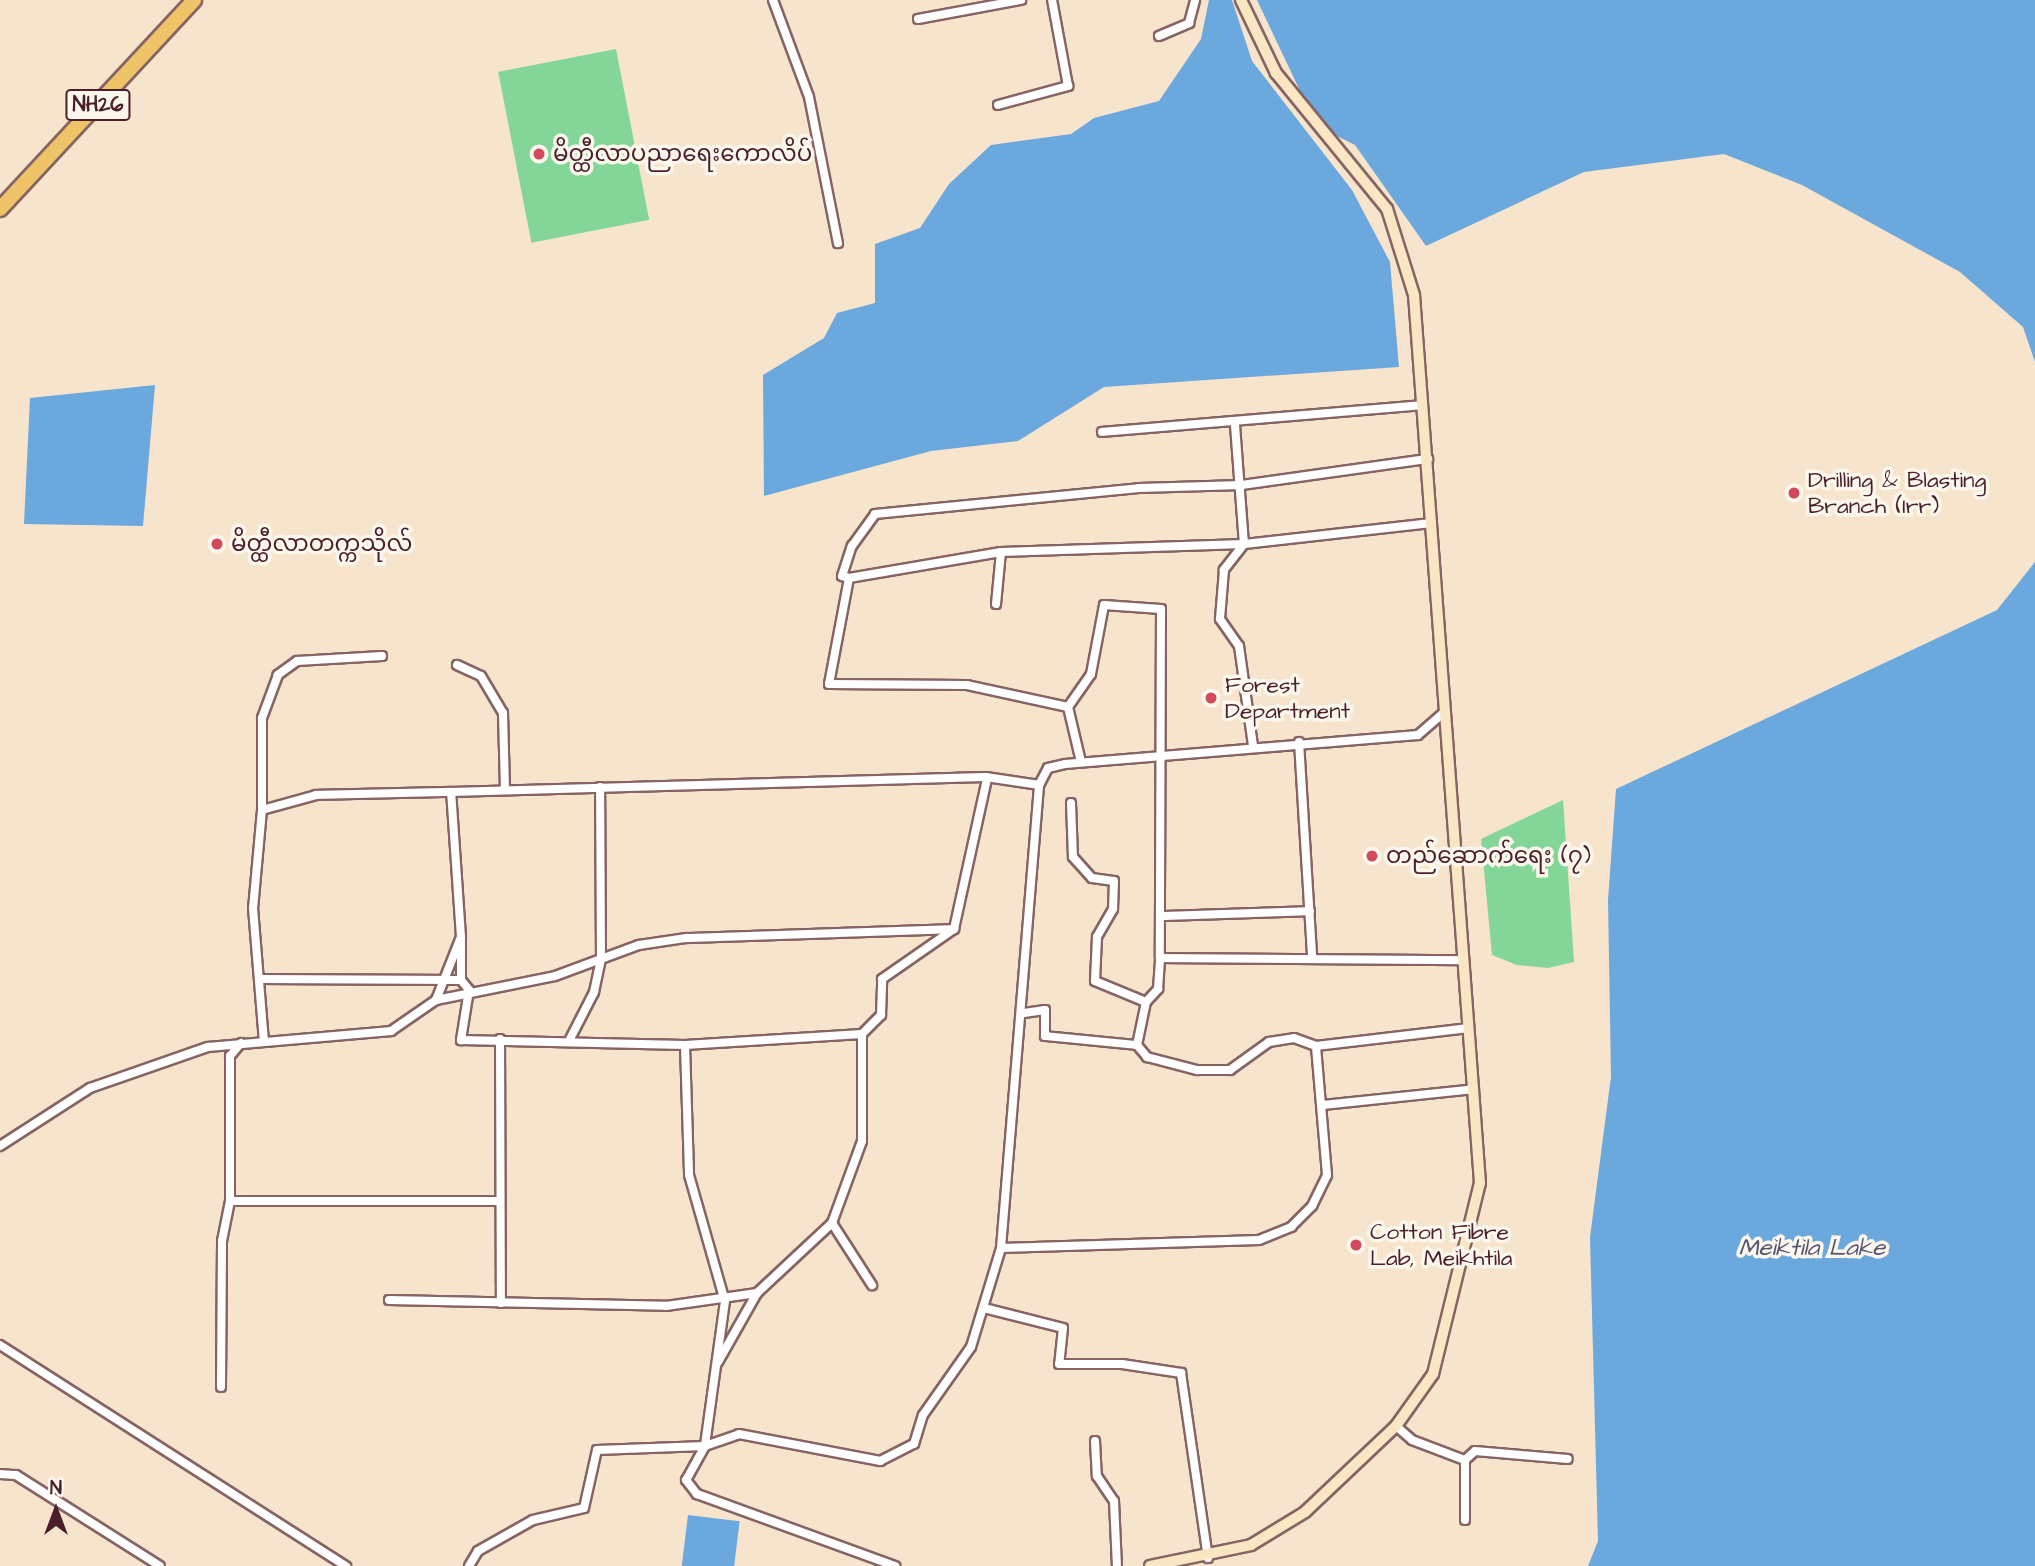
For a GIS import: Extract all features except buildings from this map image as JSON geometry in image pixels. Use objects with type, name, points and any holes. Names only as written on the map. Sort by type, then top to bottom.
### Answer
[{"type":"highway","name":"NH26","points":[[0,209],[194,0]]},
{"type":"street","points":[[774,0],[809,97],[838,243]]},
{"type":"street","points":[[918,19],[1021,0]]},
{"type":"street","points":[[998,105],[1068,86],[1052,0]]},
{"type":"street","points":[[1159,36],[1189,23],[1195,0]]},
{"type":"street","points":[[1150,1566],[1208,1558],[1251,1545],[1305,1512],[1396,1426],[1433,1374],[1473,1228],[1480,1183],[1414,295],[1396,228],[1359,169],[1276,73],[1241,0]]},
{"type":"street","points":[[1102,432],[1235,425],[1423,405]]},
{"type":"street","points":[[1235,425],[1242,485],[1244,544],[1223,570],[1220,619],[1239,646],[1253,745]]},
{"type":"street","points":[[1428,459],[1242,485],[1139,488],[875,514],[852,546],[842,576],[849,578],[1000,552],[1244,544],[1432,523]]},
{"type":"street","points":[[996,604],[1000,552]]},
{"type":"street","points":[[849,578],[829,684],[967,685],[1068,707]]},
{"type":"street","points":[[1082,762],[1068,707],[1091,674],[1104,605],[1161,609],[1165,752],[1160,958],[1158,989],[1146,1002],[1137,1045]]},
{"type":"street","points":[[264,1042],[253,908],[262,810],[262,718],[278,675],[297,661],[382,656]]},
{"type":"street","points":[[457,665],[481,676],[503,713],[505,789]]},
{"type":"street","points":[[469,1566],[478,1551],[533,1520],[584,1508],[597,1450],[705,1446],[739,1434],[880,1461],[899,1455],[914,1444],[923,1415],[971,1348],[1001,1248],[1024,1013],[1039,785],[1048,768],[1165,752],[1418,735],[1444,712]]},
{"type":"street","points":[[1299,742],[1312,956]]},
{"type":"street","points":[[262,810],[316,795],[987,779],[1039,785]]},
{"type":"street","points":[[451,792],[461,937],[461,979],[469,990],[461,1040],[570,1039],[685,1045],[862,1034],[881,1016],[882,979],[954,929],[987,779]]},
{"type":"street","points":[[570,1039],[601,959],[600,787]]},
{"type":"street","points":[[1071,803],[1073,857],[1092,878],[1114,881],[1113,909],[1097,937],[1095,981],[1146,1002]]},
{"type":"street","points":[[1161,916],[1310,911]]},
{"type":"street","points":[[0,1146],[90,1088],[208,1047],[391,1031],[436,1000],[469,990],[555,976],[601,959],[686,938],[954,929]]},
{"type":"street","points":[[436,1000],[438,980],[461,937]]},
{"type":"street","points":[[1160,958],[1312,956],[1462,960]]},
{"type":"street","points":[[260,979],[461,979]]},
{"type":"street","points":[[1024,1013],[1045,1010],[1045,1037],[1137,1045],[1147,1058],[1197,1070],[1230,1070],[1269,1042],[1294,1038],[1316,1046],[1469,1028]]},
{"type":"street","points":[[715,1368],[757,1293],[832,1223],[862,1141],[862,1034]]},
{"type":"street","points":[[500,1039],[501,1303]]},
{"type":"street","points":[[221,1387],[222,1241],[230,1201],[230,1056],[241,1043]]},
{"type":"street","points":[[685,1045],[689,1175],[725,1301],[705,1446],[686,1480],[697,1494],[895,1566]]},
{"type":"street","points":[[1001,1248],[1259,1240],[1290,1227],[1312,1206],[1327,1175],[1316,1046]]},
{"type":"street","points":[[1322,1105],[1474,1089]]},
{"type":"street","points":[[230,1201],[500,1201]]},
{"type":"street","points":[[832,1223],[873,1285]]},
{"type":"street","points":[[389,1300],[501,1303],[725,1301],[757,1293]]},
{"type":"street","points":[[984,1308],[1063,1328],[1059,1364],[1122,1364],[1181,1373],[1208,1558]]},
{"type":"street","points":[[0,1345],[346,1566]]},
{"type":"street","points":[[1396,1426],[1412,1440],[1465,1460]]},
{"type":"street","points":[[1095,1441],[1097,1476],[1114,1502],[1117,1566]]},
{"type":"street","points":[[1465,1520],[1465,1460],[1475,1451],[1568,1458]]},
{"type":"street","points":[[0,1474],[16,1475],[160,1566]]},
{"type":"green space","points":[[616,49],[649,220],[531,243],[498,72]]},
{"type":"green space","points":[[1563,800],[1574,962],[1548,968],[1517,965],[1492,955],[1481,839]]},
{"type":"water","points":[[1209,0],[1232,0],[1252,61],[1352,190],[1390,262],[1399,367],[1104,387],[1018,441],[931,451],[764,496],[763,375],[824,338],[837,313],[875,303],[875,244],[920,228],[949,184],[991,145],[1071,134],[1094,118],[1159,101],[1201,39]]},
{"type":"water","points":[[1257,0],[2035,0],[2035,362],[2023,327],[1960,272],[1802,185],[1724,154],[1584,172],[1426,246],[1355,145],[1333,134],[1302,95]]},
{"type":"water","points":[[155,385],[143,526],[24,524],[30,398]]},
{"type":"water","name":"Meiktila Lake","points":[[2035,562],[2035,1566],[1588,1566],[1598,1541],[1590,1237],[1611,1077],[1608,900],[1616,789],[1997,610]]},
{"type":"water","points":[[688,1515],[740,1521],[734,1566],[682,1566]]},
{"type":"place","name":"မိတ္ထီလာပညာရေးကောလိပ်","points":[[539,154]]},
{"type":"place","name":"Drilling & Blasting Branch (Irr)","points":[[1794,493]]},
{"type":"place","name":"မိတ္ထီလာတက္ကသိုလ်","points":[[217,544]]},
{"type":"place","name":"Forest Department","points":[[1211,698]]},
{"type":"place","name":"တည်ဆောက်ရေး (၇)","points":[[1372,856]]},
{"type":"place","name":"Cotton Fibre Lab, Meikhtila","points":[[1356,1245]]}]
